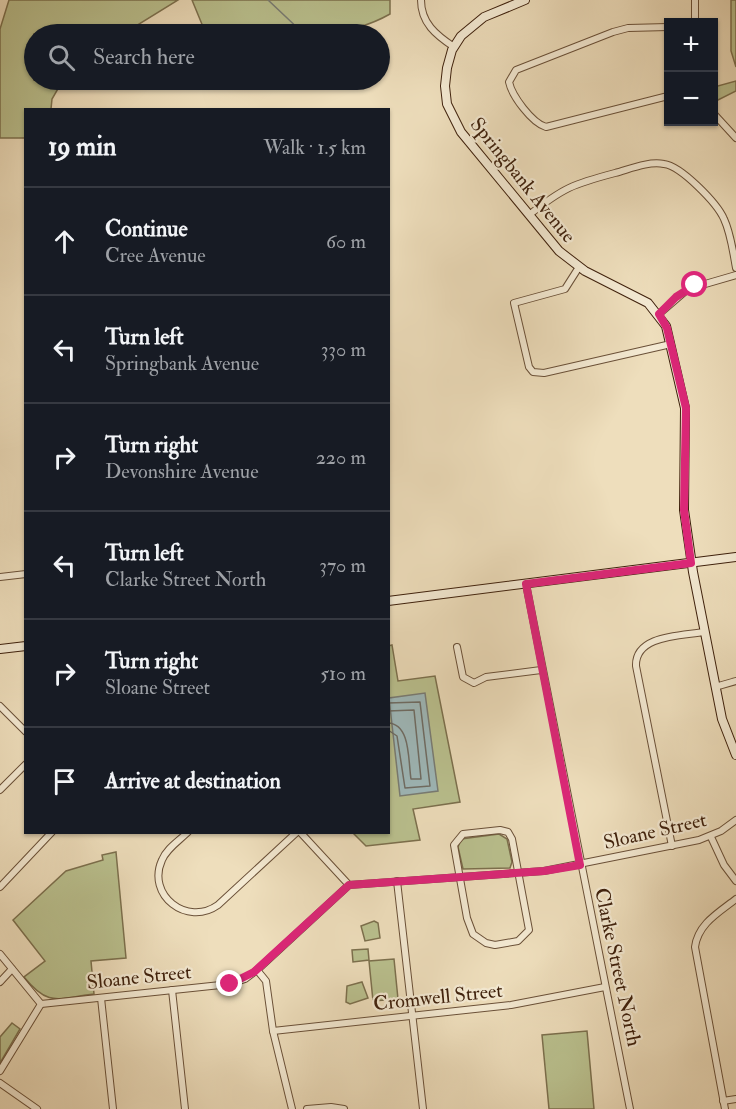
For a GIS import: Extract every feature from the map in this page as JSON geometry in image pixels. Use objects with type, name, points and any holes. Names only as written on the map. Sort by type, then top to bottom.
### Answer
[{"type":"main road","name":"Springbank Avenue","points":[[525,0],[479,20],[454,47],[445,81],[452,116],[461,132],[559,251],[579,267],[638,297],[659,314],[667,328],[686,414],[684,510],[691,563],[715,687],[726,731],[736,755]]},
{"type":"main road","points":[[390,601],[736,557]]},
{"type":"main road","points":[[0,649],[24,646]]},
{"type":"street","points":[[421,0],[424,17],[432,31],[454,47]]},
{"type":"street","points":[[695,0],[695,18]]},
{"type":"street","points":[[664,27],[628,28],[613,32],[516,70],[508,82],[511,91],[537,123],[546,127],[664,97]]},
{"type":"street","points":[[718,118],[736,138]]},
{"type":"street","points":[[529,216],[558,192],[573,185],[650,164],[670,165],[682,172],[719,210],[726,225],[736,268]]},
{"type":"street","points":[[579,267],[565,289],[514,303],[530,367],[536,373],[671,344]]},
{"type":"street","points":[[659,314],[688,289],[736,275]]},
{"type":"street","points":[[0,577],[24,574]]},
{"type":"street","name":"Clarke Street North","points":[[526,584],[541,670],[630,1109]]},
{"type":"street","points":[[672,846],[636,668],[636,655],[639,649],[650,642],[704,632]]},
{"type":"street","points":[[456,647],[463,677],[474,683],[486,677],[541,670]]},
{"type":"street","points":[[715,687],[736,681]]},
{"type":"street","points":[[0,706],[24,730]]},
{"type":"street","points":[[0,790],[24,766]]},
{"type":"street","name":"Sloane Street","points":[[41,1004],[234,983],[257,970],[349,885],[519,873],[580,865],[711,837],[736,820]]},
{"type":"street","points":[[500,830],[508,832],[512,838],[529,930],[518,941],[495,945],[486,943],[473,934],[459,877],[454,847],[457,837],[466,833],[500,830]]},
{"type":"street","points":[[0,886],[50,834]]},
{"type":"street","points":[[186,834],[163,857],[158,876],[161,892],[171,904],[181,910],[195,913],[207,911],[218,905],[297,834]]},
{"type":"street","points":[[301,834],[349,885]]},
{"type":"street","points":[[711,837],[724,865],[736,881]]},
{"type":"street","points":[[397,881],[423,1109]]},
{"type":"street","points":[[725,1109],[694,947],[701,928],[736,899]]},
{"type":"street","points":[[0,954],[41,1004],[0,1071]]},
{"type":"street","points":[[0,982],[12,969]]},
{"type":"street","points":[[257,970],[266,981],[273,1031],[292,1109]]},
{"type":"street","name":"Cromwell Street","points":[[273,1031],[511,1005],[605,987]]},
{"type":"street","points":[[172,990],[185,1109]]},
{"type":"street","points":[[101,998],[113,1109]]},
{"type":"street","points":[[0,1083],[37,1109]]},
{"type":"street","points":[[723,1101],[736,1099]]},
{"type":"street","points":[[307,1109],[335,1107],[344,1109]]},
{"type":"green space","points":[[9,0],[178,0],[139,24],[24,24],[24,90],[57,90],[52,99],[51,108],[24,108],[24,138],[0,138],[0,29]]},
{"type":"green space","points":[[192,0],[390,0],[390,14],[369,24],[202,24]]},
{"type":"green space","points":[[731,0],[736,0],[736,67],[731,51]]},
{"type":"green space","points":[[736,81],[736,91],[718,100],[718,86]]},
{"type":"green space","points":[[392,645],[398,681],[435,676],[460,802],[413,809],[420,840],[366,846],[354,834],[390,834],[390,646]]},
{"type":"green space","points":[[499,834],[507,839],[512,862],[510,868],[463,869],[458,847],[461,839]]},
{"type":"green space","points":[[116,852],[126,958],[91,961],[94,994],[55,999],[40,993],[24,977],[45,961],[13,920],[66,871],[103,860],[102,855]]},
{"type":"green space","points":[[374,921],[378,923],[380,938],[365,941],[361,926]]},
{"type":"green space","points":[[368,949],[369,960],[353,962],[352,950]]},
{"type":"green space","points":[[394,959],[398,999],[373,1001],[369,961]]},
{"type":"green space","points":[[362,982],[368,998],[350,1004],[346,1002],[347,986]]},
{"type":"green space","points":[[12,1023],[20,1029],[0,1063],[0,1037]]},
{"type":"green space","points":[[587,1031],[594,1109],[549,1109],[542,1035]]},
{"type":"water","points":[[425,693],[438,791],[400,796],[390,698]]},
{"type":"waterway","points":[[268,0],[293,24]]},
{"type":"route","points":[[230,984],[245,979],[254,972],[349,885],[544,871],[580,865],[526,584],[691,563],[684,510],[686,408],[667,328],[659,314],[676,297],[695,285]]}]
